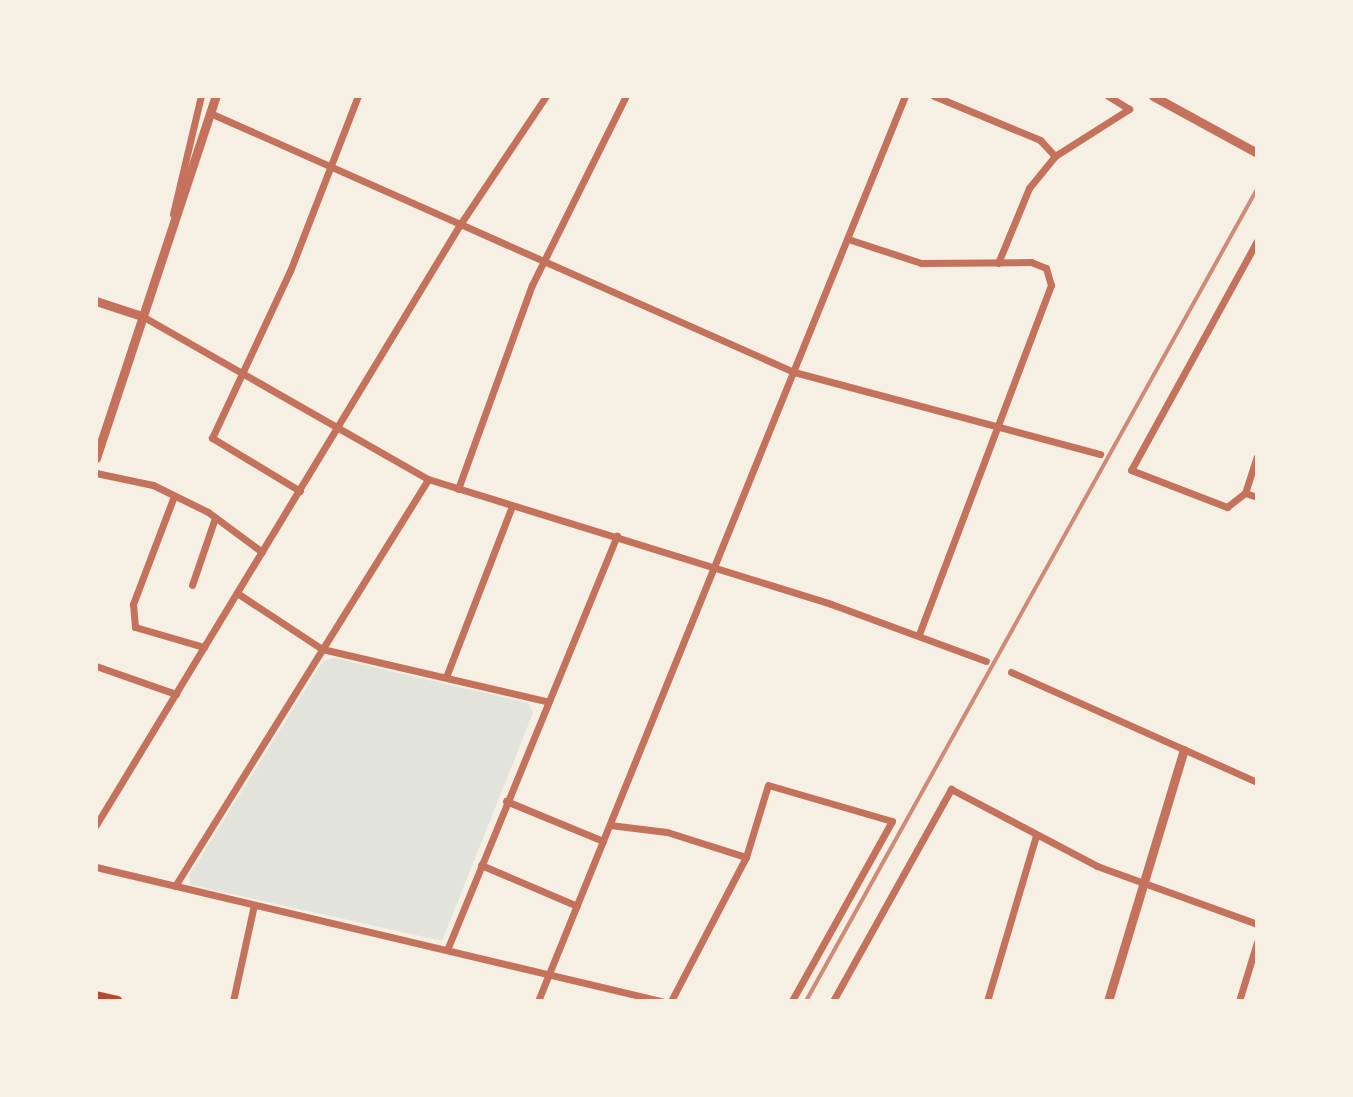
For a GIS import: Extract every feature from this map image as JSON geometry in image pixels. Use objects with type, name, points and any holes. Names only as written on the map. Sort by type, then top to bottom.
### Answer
[{"type":"main road","points":[[96,996],[117,1001]]},
{"type":"street","points":[[169,241],[201,96]]},
{"type":"street","points":[[96,458],[216,96]]},
{"type":"street","points":[[300,491],[212,438],[358,96]]},
{"type":"street","points":[[96,825],[459,226],[546,96]]},
{"type":"street","points":[[458,489],[544,266],[626,96]]},
{"type":"street","points":[[538,1001],[905,96]]},
{"type":"street","points":[[934,96],[1040,140],[1055,156]]},
{"type":"street","points":[[998,263],[1029,188],[1055,156],[1129,109],[1108,96]]},
{"type":"street","points":[[1153,96],[1257,153]]},
{"type":"street","points":[[210,113],[544,266],[794,372],[1100,454]]},
{"type":"street","points":[[848,239],[921,263],[998,263],[1046,268],[1051,285],[919,635]]},
{"type":"street","points":[[1257,241],[1254,254],[1131,470],[1227,507],[1245,493],[1257,457]]},
{"type":"street","points":[[96,301],[142,316],[335,433],[428,479],[617,535],[919,635],[986,661]]},
{"type":"street","points":[[96,473],[174,496],[215,518],[262,552]]},
{"type":"street","points":[[175,886],[428,479]]},
{"type":"street","points":[[1245,493],[1257,497]]},
{"type":"street","points":[[174,496],[133,604],[135,627],[204,647]]},
{"type":"street","points":[[446,677],[512,506]]},
{"type":"street","points":[[192,585],[215,518]]},
{"type":"street","points":[[447,950],[546,701],[617,535]]},
{"type":"street","points":[[237,593],[322,649],[546,701]]},
{"type":"street","points":[[96,666],[176,694]]},
{"type":"street","points":[[1011,672],[1257,782]]},
{"type":"street","points":[[1108,1001],[1184,750]]},
{"type":"street","points":[[671,1001],[746,857],[768,785],[892,821],[792,1001]]},
{"type":"street","points":[[833,1001],[951,789],[1036,836],[1257,924]]},
{"type":"street","points":[[506,801],[603,841]]},
{"type":"street","points":[[610,825],[667,832],[746,857]]},
{"type":"street","points":[[987,1001],[1036,836]]},
{"type":"street","points":[[481,865],[577,906]]},
{"type":"street","points":[[96,867],[661,1001]]},
{"type":"street","points":[[233,1001],[254,905]]},
{"type":"street","points":[[1239,1001],[1257,942]]},
{"type":"shaded area","points":[[334,658],[528,703],[533,713],[442,941],[191,885],[189,876],[323,661]]},
{"type":"railway","points":[[806,1001],[1257,189]]}]
